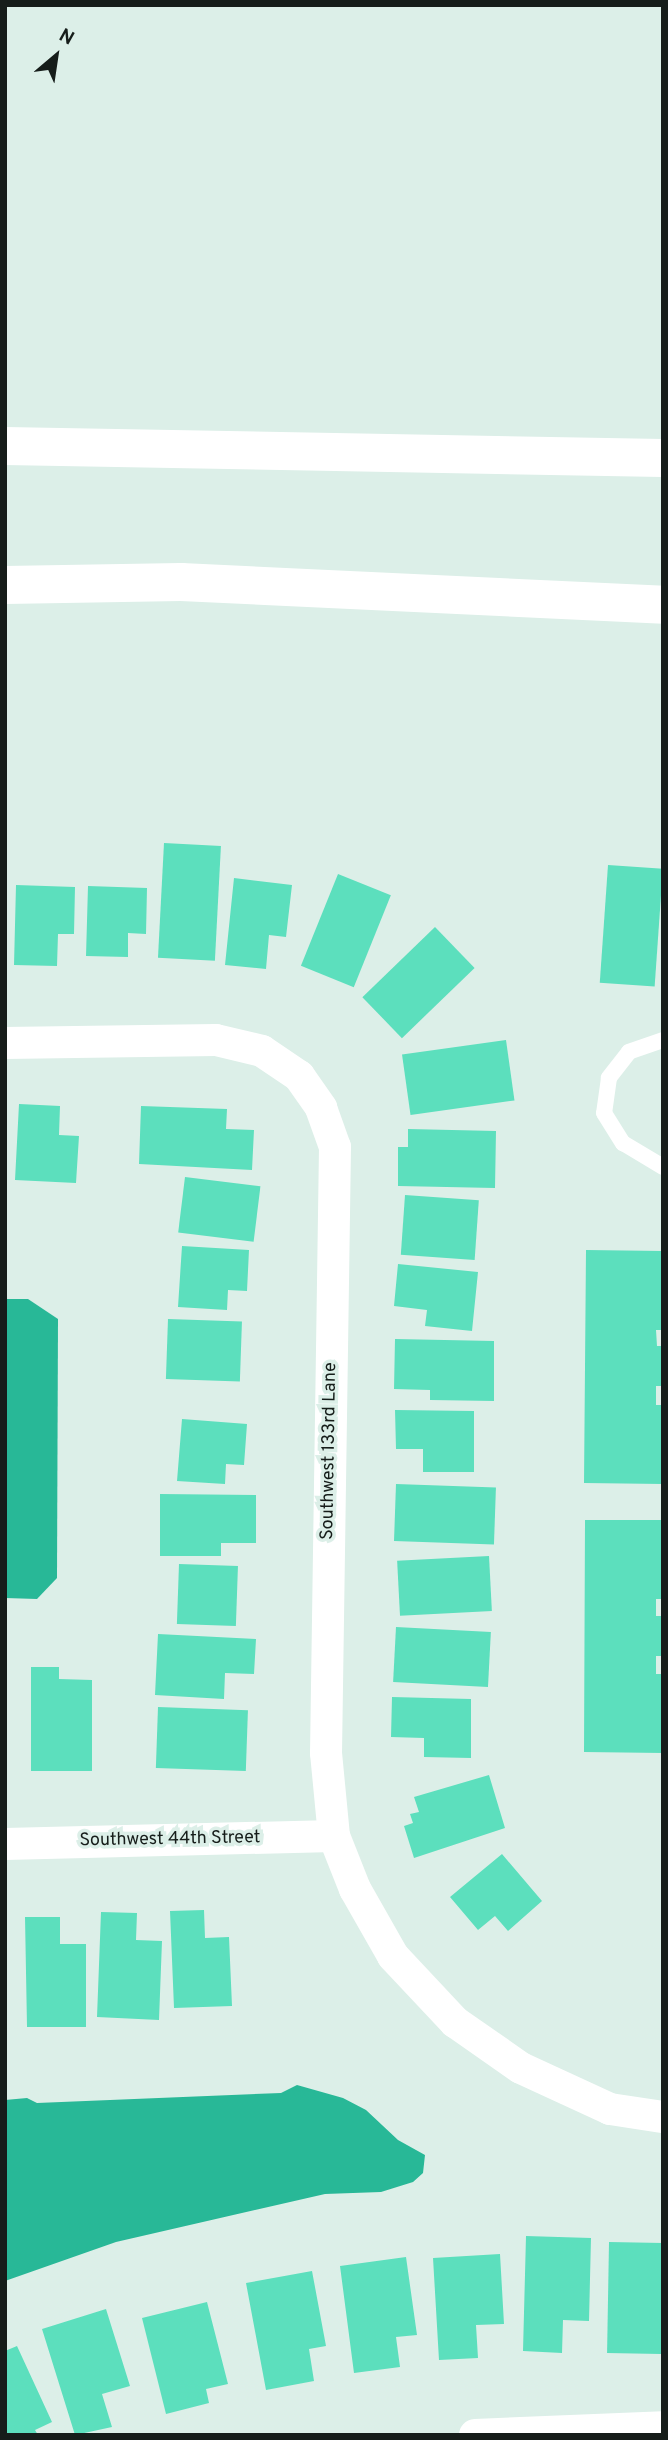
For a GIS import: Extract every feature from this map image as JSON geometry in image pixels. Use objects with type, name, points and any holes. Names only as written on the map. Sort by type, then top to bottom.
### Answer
[{"type":"highway","points":[[5,446],[663,458]]},
{"type":"highway","points":[[5,585],[181,582],[663,606]]},
{"type":"street","name":"Southwest 133rd Lane","points":[[5,1044],[216,1040],[262,1051],[299,1076],[321,1108],[334,1147],[326,1753],[334,1836],[355,1889],[393,1956],[455,2022],[521,2068],[559,2086],[610,2109],[663,2117]]},
{"type":"street","name":"Southwest 44th Street","points":[[5,1844],[334,1836]]},
{"type":"street","points":[[475,2435],[663,2427]]},
{"type":"lane","points":[[663,1040],[629,1052],[609,1078],[604,1113],[623,1143],[663,1167]]},
{"type":"shaded area","points":[[5,1299],[28,1299],[58,1319],[57,1578],[37,1599],[5,1598]]},
{"type":"shaded area","points":[[297,2085],[343,2098],[366,2110],[398,2140],[425,2155],[423,2173],[413,2182],[381,2192],[325,2194],[116,2242],[5,2281],[5,2100],[27,2098],[37,2103],[281,2093]]},
{"type":"building","points":[[164,843],[221,846],[215,961],[158,958]]},
{"type":"building","points":[[608,865],[663,869],[655,987],[600,983]]},
{"type":"building","points":[[338,874],[391,895],[354,987],[301,966]]},
{"type":"building","points":[[234,878],[292,885],[286,937],[269,935],[266,969],[225,965]]},
{"type":"building","points":[[16,885],[75,887],[74,934],[58,934],[57,966],[14,965]]},
{"type":"building","points":[[88,886],[147,888],[146,934],[128,933],[128,957],[86,956]]},
{"type":"building","points":[[435,927],[475,968],[402,1038],[362,997]]},
{"type":"building","points":[[506,1040],[514,1100],[411,1115],[402,1055]]},
{"type":"building","points":[[19,1104],[60,1106],[59,1135],[79,1136],[76,1183],[15,1180]]},
{"type":"building","points":[[141,1106],[227,1109],[226,1129],[254,1130],[252,1170],[139,1164]]},
{"type":"building","points":[[408,1129],[496,1131],[495,1188],[398,1186],[398,1147],[408,1147]]},
{"type":"building","points":[[185,1177],[260,1186],[254,1242],[178,1233]]},
{"type":"building","points":[[405,1195],[479,1200],[475,1260],[401,1255]]},
{"type":"building","points":[[182,1246],[249,1250],[247,1291],[228,1290],[227,1310],[178,1307]]},
{"type":"building","points":[[586,1250],[663,1251],[663,1330],[656,1330],[657,1346],[663,1346],[663,1386],[656,1386],[656,1405],[663,1405],[663,1484],[584,1483]]},
{"type":"building","points":[[398,1264],[478,1272],[472,1331],[425,1326],[427,1310],[394,1306]]},
{"type":"building","points":[[168,1319],[242,1322],[240,1382],[166,1379]]},
{"type":"building","points":[[395,1339],[494,1341],[494,1401],[430,1400],[430,1390],[394,1389]]},
{"type":"building","points":[[395,1410],[474,1411],[474,1472],[423,1472],[423,1449],[396,1449]]},
{"type":"building","points":[[182,1419],[247,1424],[244,1465],[226,1464],[225,1484],[177,1481]]},
{"type":"building","points":[[396,1484],[496,1487],[494,1544],[394,1541]]},
{"type":"building","points":[[160,1494],[256,1495],[256,1543],[221,1543],[221,1556],[160,1556]]},
{"type":"building","points":[[585,1520],[663,1520],[663,1599],[656,1599],[656,1616],[663,1616],[663,1656],[656,1656],[656,1674],[663,1674],[663,1753],[584,1752]]},
{"type":"building","points":[[489,1556],[492,1611],[400,1616],[397,1561]]},
{"type":"building","points":[[179,1564],[238,1566],[236,1626],[177,1624]]},
{"type":"building","points":[[396,1627],[491,1632],[488,1687],[393,1682]]},
{"type":"building","points":[[158,1634],[256,1639],[254,1674],[225,1673],[224,1699],[155,1695]]},
{"type":"building","points":[[31,1667],[59,1667],[59,1679],[92,1680],[92,1771],[31,1771]]},
{"type":"building","points":[[392,1697],[471,1699],[471,1758],[424,1757],[424,1738],[391,1737]]},
{"type":"building","points":[[158,1707],[248,1710],[246,1771],[156,1768]]},
{"type":"building","points":[[489,1775],[505,1828],[414,1858],[404,1826],[413,1823],[410,1814],[419,1812],[414,1797]]},
{"type":"building","points":[[502,1854],[542,1901],[508,1931],[495,1916],[478,1930],[450,1897]]},
{"type":"building","points":[[204,1910],[205,1938],[229,1937],[232,2006],[174,2008],[170,1911]]},
{"type":"building","points":[[101,1912],[137,1913],[136,1940],[162,1941],[159,2020],[97,2017]]},
{"type":"building","points":[[25,1917],[60,1917],[60,1944],[86,1944],[86,2027],[27,2027]]},
{"type":"building","points":[[526,2236],[591,2238],[589,2321],[563,2320],[562,2353],[523,2351]]},
{"type":"building","points":[[609,2242],[663,2243],[661,2354],[607,2353]]},
{"type":"building","points":[[500,2254],[504,2324],[476,2325],[478,2358],[439,2360],[433,2258]]},
{"type":"building","points":[[406,2257],[417,2335],[396,2337],[400,2367],[354,2373],[340,2266]]},
{"type":"building","points":[[312,2271],[326,2346],[309,2349],[314,2381],[266,2390],[246,2283]]},
{"type":"building","points":[[207,2302],[228,2384],[206,2389],[209,2403],[166,2414],[142,2318]]},
{"type":"building","points":[[106,2309],[130,2386],[102,2394],[112,2427],[75,2435],[42,2329]]},
{"type":"building","points":[[17,2346],[52,2422],[35,2430],[38,2435],[5,2435],[5,2351]]}]
